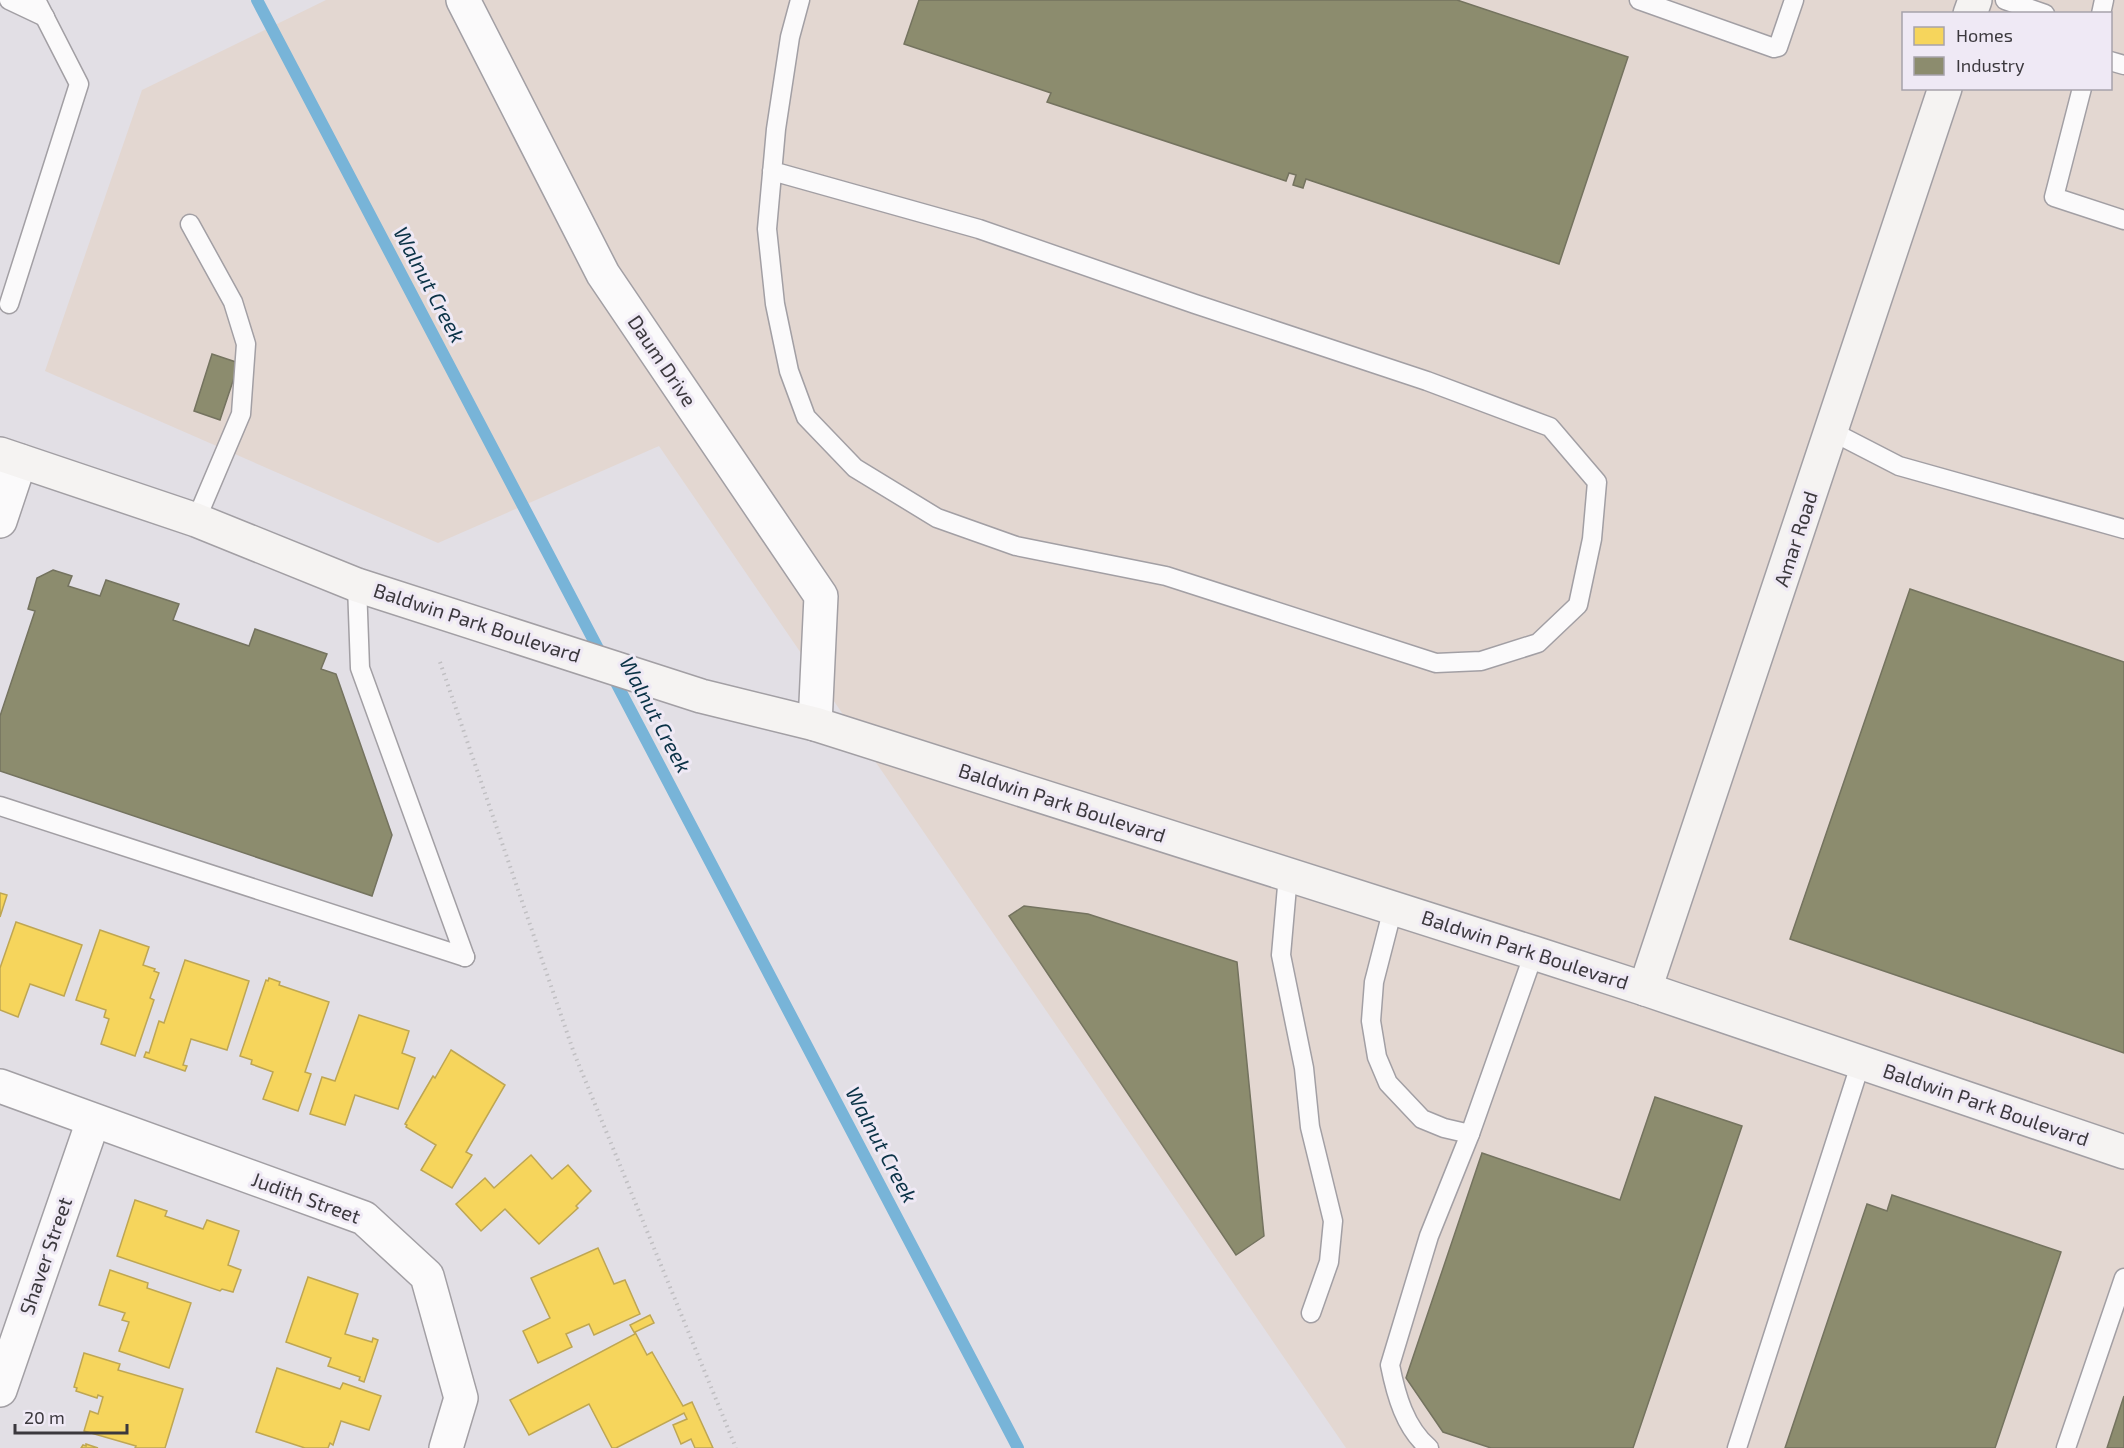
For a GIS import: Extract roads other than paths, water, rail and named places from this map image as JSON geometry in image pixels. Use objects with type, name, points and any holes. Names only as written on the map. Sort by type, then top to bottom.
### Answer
[{"type":"main road","name":"Amar Road","points":[[1645,989],[1944,90]]},
{"type":"main road","name":"Baldwin Park Boulevard","points":[[10,458],[196,520],[357,585],[701,696],[814,724],[1534,953],[2124,1152]]},
{"type":"street","name":"Daum Drive","points":[[463,0],[603,274],[821,596],[814,724]]},
{"type":"street","points":[[0,521],[10,458]]},
{"type":"street","name":"Judith Street","points":[[0,1086],[93,1122],[364,1218],[427,1276],[461,1398],[446,1448]]},
{"type":"street","name":"Shaver Street","points":[[0,1390],[93,1122]]},
{"type":"lane","points":[[9,0],[45,17]]},
{"type":"lane","points":[[9,304],[79,84],[36,0]]},
{"type":"lane","points":[[772,171],[979,229],[1427,381],[1550,427],[1597,482],[1592,539],[1578,605],[1538,643],[1481,661],[1436,663],[1166,576],[1016,546],[937,518],[855,468],[806,417],[789,370],[775,304],[767,229],[772,171],[776,129],[790,37],[800,0]]},
{"type":"lane","points":[[1639,0],[1773,48],[1778,47],[1794,0]]},
{"type":"lane","points":[[2005,0],[2039,12]]},
{"type":"lane","points":[[2081,90],[2054,197],[2124,220]]},
{"type":"lane","points":[[190,224],[233,302],[246,344],[241,414],[196,520]]},
{"type":"lane","points":[[1832,431],[1899,466],[2124,529]]},
{"type":"lane","points":[[0,806],[465,957],[360,668],[357,585]]},
{"type":"lane","points":[[1288,875],[1281,955],[1304,1068],[1310,1127],[1333,1221],[1329,1262],[1311,1313]]},
{"type":"lane","points":[[1393,908],[1374,982],[1371,1021],[1377,1057],[1388,1083],[1422,1119],[1444,1128],[1470,1134]]},
{"type":"lane","points":[[1429,1448],[1406,1419],[1394,1387],[1390,1365],[1430,1236],[1470,1134],[1534,953]]},
{"type":"lane","points":[[1737,1448],[1861,1062]]},
{"type":"lane","points":[[2066,1448],[2122,1287]]},
{"type":"waterway","name":"Walnut Creek","points":[[257,0],[603,658]]},
{"type":"waterway","name":"Walnut Creek","points":[[611,673],[1018,1448]]}]
